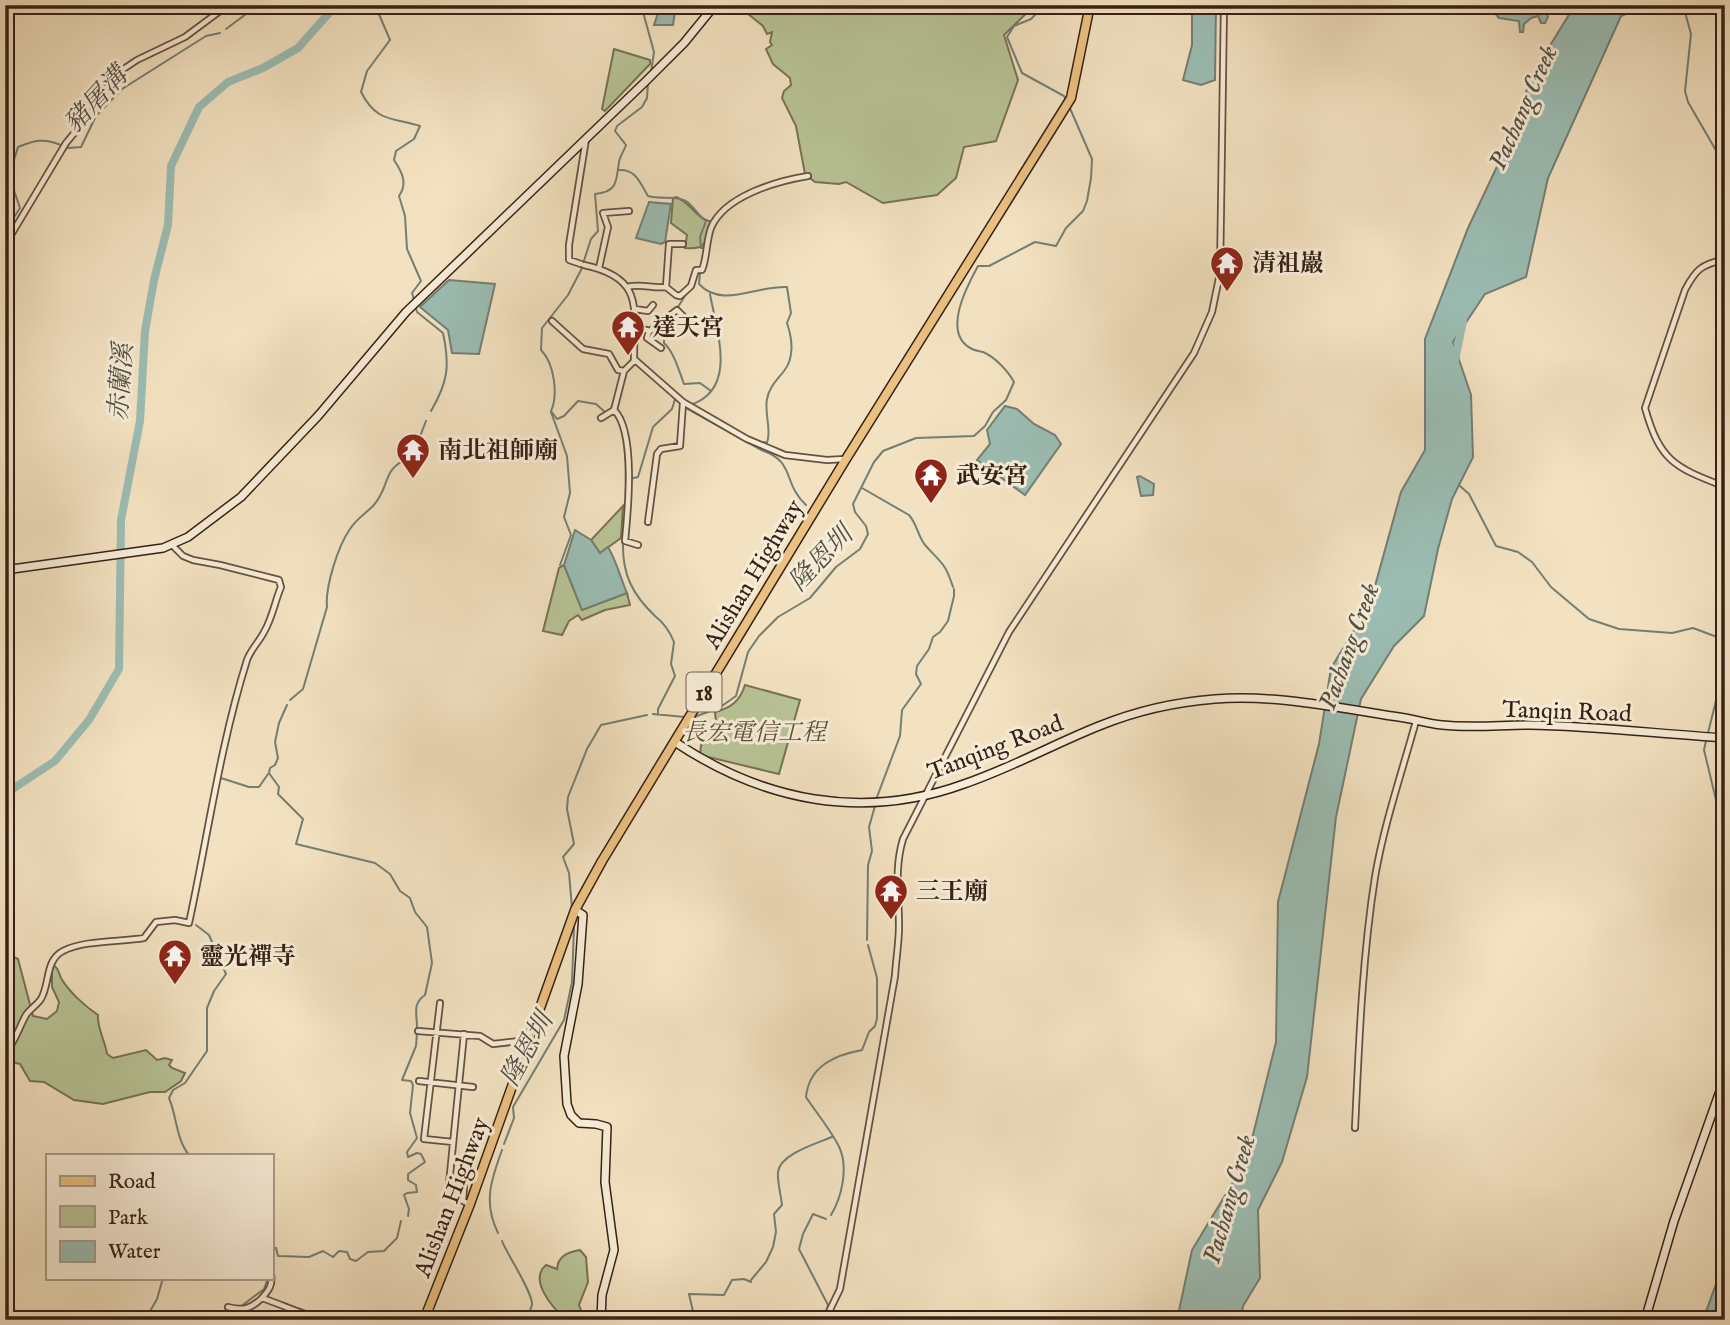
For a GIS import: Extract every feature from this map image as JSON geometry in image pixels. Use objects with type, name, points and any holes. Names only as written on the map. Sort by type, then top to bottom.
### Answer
[{"type":"main road","name":"Alishan Highway","points":[[424,1320],[470,1204],[575,910],[846,459],[1069,101],[1090,5]]},
{"type":"street","points":[[5,246],[66,143],[101,101],[109,83],[137,60],[185,37],[220,11],[223,5]]},
{"type":"street","points":[[5,570],[154,550],[172,545],[188,537],[251,489],[318,416],[406,312],[684,43],[715,5]]},
{"type":"street","points":[[825,1320],[838,1298],[840,1289],[895,976],[899,923],[899,854],[913,818],[1009,632],[1194,353],[1205,330],[1220,273],[1224,5]]},
{"type":"street","points":[[586,138],[569,260],[599,268],[624,281],[635,309],[635,360],[624,371],[614,410],[601,418]]},
{"type":"street","points":[[627,287],[638,284],[655,289],[666,287],[680,296],[691,286],[696,270],[702,270],[705,247],[715,220],[728,206],[766,187],[808,176]]},
{"type":"street","points":[[599,268],[608,227],[603,213],[629,211]]},
{"type":"street","points":[[666,287],[669,244],[682,244]]},
{"type":"street","points":[[1725,260],[1700,267],[1693,274],[1685,290],[1645,408],[1648,421],[1670,462],[1702,479],[1724,485],[1725,494]]},
{"type":"street","points":[[635,309],[648,310],[653,305]]},
{"type":"street","points":[[661,348],[647,338],[649,331],[677,310],[689,322]]},
{"type":"street","points":[[552,321],[583,349],[609,354],[618,370],[624,371]]},
{"type":"street","points":[[634,327],[649,331]]},
{"type":"street","points":[[635,360],[683,402],[747,439],[785,455],[838,461],[846,459]]},
{"type":"street","points":[[649,522],[657,454],[661,449],[680,446],[683,402]]},
{"type":"street","points":[[614,410],[624,429],[628,462],[625,541],[638,545]]},
{"type":"street","points":[[5,1053],[29,1011],[40,1000],[52,960],[57,954],[76,946],[144,938],[156,922],[175,920],[189,923],[200,879],[210,810],[229,723],[249,656],[265,631],[281,587],[279,580],[183,556],[172,545]]},
{"type":"street","name":"Tanqing Road","points":[[675,742],[726,773],[764,788],[836,803],[874,803],[926,795],[963,785],[1100,725],[1161,706],[1216,699],[1254,698],[1413,720]]},
{"type":"street","points":[[1354,1128],[1363,981],[1375,877],[1413,720]]},
{"type":"street","name":"Tanqin Road","points":[[1413,720],[1479,728],[1529,725],[1725,738]]},
{"type":"street","points":[[575,910],[583,915],[579,967],[564,1060],[567,1104],[573,1118],[581,1124],[607,1127],[605,1182],[614,1250],[602,1295],[601,1320]]},
{"type":"street","points":[[440,1003],[424,1139],[453,1142]]},
{"type":"street","points":[[418,1031],[480,1036],[493,1044],[520,1041],[527,1044]]},
{"type":"street","points":[[464,1034],[449,1184],[464,1188],[463,1201],[470,1204]]},
{"type":"street","points":[[1645,1320],[1674,1221],[1725,1077]]},
{"type":"street","points":[[419,1081],[473,1087]]},
{"type":"street","points":[[228,1307],[245,1309],[254,1306],[270,1289],[271,1280]]},
{"type":"street","points":[[262,1298],[286,1306],[299,1314],[324,1320]]},
{"type":"green space","points":[[764,5],[868,5],[878,12],[895,9],[896,5],[1035,5],[1004,35],[1018,80],[996,141],[964,147],[956,178],[937,195],[883,203],[846,182],[815,182],[805,174],[796,126],[782,98],[784,91],[791,85],[790,78],[773,64],[766,49],[772,45],[772,32],[767,34],[763,26],[748,14]]},
{"type":"green space","points":[[614,49],[650,60],[650,64],[605,111],[602,109]]},
{"type":"green space","points":[[676,197],[712,222],[706,240],[698,248],[685,248],[687,235],[671,223],[673,198]]},
{"type":"green space","points":[[623,506],[621,538],[600,553],[591,540]]},
{"type":"green space","points":[[564,565],[582,610],[627,593],[630,605],[605,610],[582,620],[578,615],[569,621],[562,635],[543,631],[559,568]]},
{"type":"green space","name":"長宏電信工程","points":[[745,685],[800,700],[779,774],[700,755],[701,745],[717,733],[715,712],[734,703]]},
{"type":"green space","points":[[5,953],[18,959],[33,1016],[47,1019],[57,1011],[59,1002],[52,987],[52,964],[73,993],[98,1015],[107,1054],[113,1058],[146,1050],[157,1060],[172,1060],[169,1065],[172,1068],[185,1073],[181,1081],[165,1092],[150,1092],[103,1104],[74,1100],[44,1082],[30,1081],[20,1064],[15,1063],[11,1053],[14,1035],[5,1009]]},
{"type":"green space","points":[[580,1250],[586,1257],[588,1282],[579,1305],[585,1320],[566,1320],[544,1294],[541,1271],[546,1265],[557,1269],[564,1255]]},
{"type":"water","points":[[653,5],[676,5],[673,25],[654,25],[658,13]]},
{"type":"water","points":[[1192,5],[1216,5],[1215,80],[1201,85],[1183,80],[1192,45]]},
{"type":"water","points":[[1500,5],[1526,5],[1529,9],[1547,14],[1548,17],[1545,23],[1541,23],[1538,16],[1531,18],[1524,24],[1523,32],[1520,32],[1519,21],[1499,18],[1494,12]]},
{"type":"water","points":[[1575,5],[1649,5],[1621,16],[1548,178],[1526,277],[1485,294],[1453,342],[1471,395],[1473,457],[1452,499],[1424,616],[1394,646],[1361,699],[1336,817],[1307,1077],[1282,1162],[1258,1210],[1260,1278],[1243,1306],[1241,1320],[1177,1320],[1192,1250],[1247,1159],[1276,1042],[1278,902],[1319,744],[1331,668],[1370,604],[1401,492],[1425,450],[1425,339],[1468,228],[1518,122],[1530,78]]},
{"type":"water","points":[[649,202],[671,204],[665,242],[661,244],[636,238]]},
{"type":"water","points":[[449,280],[495,284],[479,354],[452,353],[448,330],[420,307]]},
{"type":"water","points":[[1005,406],[1017,409],[1034,424],[1055,435],[1061,444],[1025,495],[977,460],[990,444],[987,430]]},
{"type":"water","points":[[1137,477],[1154,484],[1153,495],[1141,496]]},
{"type":"water","points":[[575,530],[591,540],[600,553],[608,547],[627,593],[582,610],[564,565]]},
{"type":"water","points":[[1725,1259],[1725,1320],[1703,1320]]},
{"type":"waterway","name":"豬屠溝","points":[[226,29],[258,5]]},
{"type":"waterway","name":"赤蘭溪","points":[[5,794],[55,761],[89,720],[119,669],[121,520],[140,421],[145,331],[168,225],[171,166],[199,107],[228,82],[263,68],[298,48],[336,5]]},
{"type":"waterway","points":[[375,5],[390,40],[367,71],[361,92],[379,114],[420,126],[414,139],[396,151],[394,160],[403,178],[399,196],[405,216],[407,249],[421,281],[412,293],[414,300]]},
{"type":"waterway","points":[[644,5],[643,12],[654,52],[651,72]]},
{"type":"waterway","name":"隆恩圳","points":[[1045,5],[1031,19],[1014,26],[1007,37],[1022,73],[1064,96],[1067,101]]},
{"type":"waterway","points":[[1683,5],[1691,34],[1685,91],[1688,102],[1725,166]]},
{"type":"waterway","name":"豬屠溝","points":[[68,148],[81,147],[96,116],[122,89],[206,36],[220,33]]},
{"type":"waterway","points":[[606,413],[596,404],[578,401],[564,416],[557,419],[551,411],[554,380],[546,356],[541,350],[542,328],[568,295],[581,270],[591,239],[598,231],[595,194],[612,188],[626,145],[615,131],[617,126],[642,107],[647,98],[648,83]]},
{"type":"waterway","name":"隆恩圳","points":[[694,717],[719,708],[736,696],[748,652],[759,636],[778,617],[810,598],[836,567],[860,549],[868,534],[853,504],[874,462],[883,451],[916,438],[974,436],[1006,400],[1014,382],[992,357],[963,342],[958,333],[959,309],[978,266],[989,266],[1035,242],[1056,246],[1066,228],[1083,211],[1091,178],[1092,159],[1069,106]]},
{"type":"waterway","name":"豬屠溝","points":[[5,231],[20,208],[9,176],[18,147],[40,141],[61,145]]},
{"type":"waterway","points":[[619,170],[634,174],[648,196],[678,198],[691,205],[706,221],[700,237],[704,254]]},
{"type":"waterway","points":[[700,273],[699,284],[718,295],[787,287],[791,313],[787,323],[791,354],[787,366],[768,395],[768,438],[761,450],[772,455],[784,466],[794,489],[806,505]]},
{"type":"waterway","points":[[678,307],[688,291]]},
{"type":"waterway","points":[[690,405],[705,397],[715,386],[719,373],[721,357],[710,294]]},
{"type":"waterway","points":[[416,308],[417,312],[443,333],[445,345],[446,374],[431,411]]},
{"type":"waterway","name":"Pachang Creek","points":[[1455,360],[1463,321]]},
{"type":"waterway","points":[[656,328],[654,334],[664,339],[684,384],[700,383],[711,391]]},
{"type":"waterway","points":[[629,479],[638,477],[653,427],[672,409],[675,399],[680,403]]},
{"type":"waterway","points":[[684,407],[761,450]]},
{"type":"waterway","points":[[551,412],[567,456],[570,493],[564,517],[571,535],[560,565]]},
{"type":"waterway","points":[[290,700],[303,689],[327,607],[333,567],[345,536],[379,498],[395,466],[412,457],[426,421]]},
{"type":"waterway","points":[[625,445],[626,460]]},
{"type":"waterway","points":[[1460,486],[1469,494],[1496,546],[1518,552],[1532,562],[1551,587],[1589,619],[1619,629],[1672,633],[1693,628],[1725,640]]},
{"type":"waterway","points":[[862,488],[909,515],[925,545],[945,567],[953,587]]},
{"type":"waterway","points":[[623,542],[624,564],[630,583],[640,600],[666,628],[674,642],[671,664],[675,676],[658,714]]},
{"type":"waterway","points":[[877,797],[900,736],[902,710],[921,684],[916,674],[917,666],[929,649],[933,637],[948,621],[954,589]]},
{"type":"waterway","points":[[1708,733],[1725,664]]},
{"type":"waterway","points":[[287,705],[275,742],[278,758],[269,773],[279,787],[278,794],[303,819],[296,844],[375,863],[390,874],[400,891],[410,898],[415,912],[427,927],[432,963],[425,995],[417,1005],[417,1027]]},
{"type":"waterway","name":"隆恩圳","points":[[653,714],[685,717]]},
{"type":"waterway","name":"隆恩圳","points":[[572,908],[569,873],[563,857],[574,844],[567,809],[568,797],[587,749],[601,725],[647,715]]},
{"type":"waterway","points":[[1706,741],[1704,750],[1717,804],[1725,811]]},
{"type":"waterway","points":[[221,778],[249,787],[259,787],[268,774]]},
{"type":"waterway","points":[[867,940],[868,865],[872,851],[869,827],[875,806]]},
{"type":"waterway","points":[[188,1154],[179,1135],[169,1098],[173,1090],[185,1083],[207,1051],[207,1008],[214,991],[226,974],[209,935],[196,925]]},
{"type":"waterway","name":"隆恩圳","points":[[504,1144],[514,1118],[513,1107],[564,1020],[572,982],[574,927]]},
{"type":"waterway","points":[[831,1215],[843,1182],[844,1165],[840,1149],[806,1097],[808,1086],[818,1070],[833,1059],[862,1050],[869,1032],[875,1026],[877,978],[868,945]]},
{"type":"waterway","points":[[408,1216],[409,1209],[404,1195],[417,1192],[416,1185],[408,1180],[408,1174],[425,1162],[421,1154],[408,1157],[407,1152],[417,1138],[410,1113],[413,1085],[411,1081],[402,1080],[416,1046],[417,1033]]},
{"type":"waterway","points":[[751,1280],[766,1262],[773,1247],[776,1232],[774,1214],[782,1205],[778,1176],[780,1166],[800,1150],[832,1137]]},
{"type":"waterway","name":"隆恩圳","points":[[498,1233],[491,1212],[490,1192],[502,1150]]},
{"type":"waterway","points":[[826,1219],[813,1214],[799,1249],[828,1305],[826,1312]]},
{"type":"waterway","points":[[273,1247],[276,1248],[278,1256],[309,1257],[323,1251],[333,1257],[339,1251],[347,1252],[350,1259],[356,1261],[368,1252],[384,1251],[397,1238],[401,1221]]},
{"type":"waterway","name":"隆恩圳","points":[[502,1241],[531,1298],[532,1306],[525,1320]]},
{"type":"waterway","points":[[695,1320],[689,1294],[724,1295],[732,1280],[744,1279],[751,1282]]},
{"type":"waterway","points":[[145,1320],[157,1299],[162,1280]]},
{"type":"waterway","points":[[240,1307],[264,1289],[267,1280]]},
{"type":"waterway","points":[[239,1313],[239,1320]]},
{"type":"place","name":"清祖巖","points":[[1227,293]]},
{"type":"place","name":"達天宮","points":[[628,357]]},
{"type":"place","name":"南北祖師廟","points":[[413,480]]},
{"type":"place","name":"武安宮","points":[[931,505]]},
{"type":"place","name":"三王廟","points":[[891,921]]},
{"type":"place","name":"靈光禪寺","points":[[175,986]]}]
